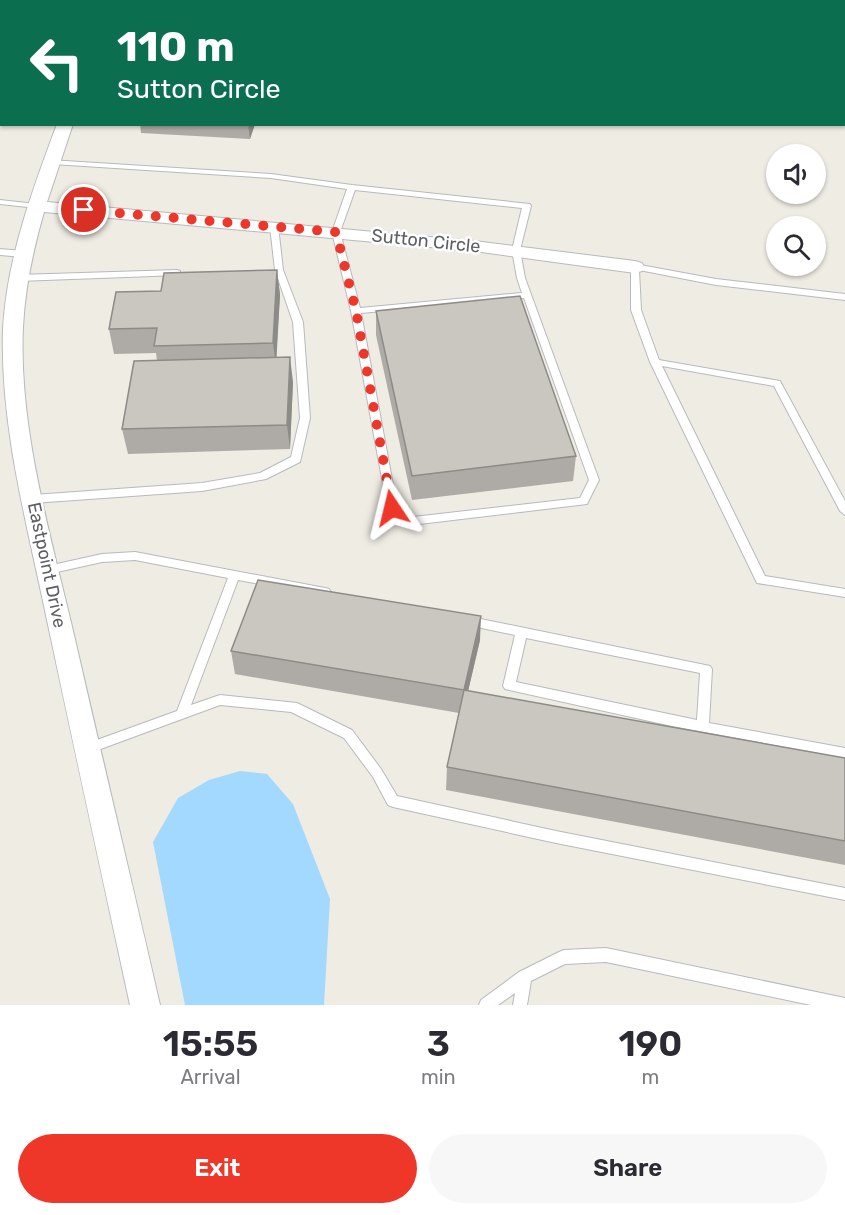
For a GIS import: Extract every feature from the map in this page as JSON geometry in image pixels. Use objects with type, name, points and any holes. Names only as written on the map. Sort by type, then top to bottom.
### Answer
[{"type":"street","name":"Eastpoint Drive","points":[[64,126],[36,206],[11,253],[18,278],[13,330],[15,407],[48,570],[145,1005]]},
{"type":"street","name":"Sutton Circle","points":[[36,206],[274,226],[516,250],[635,267]]},
{"type":"lane","points":[[51,162],[225,172],[526,206],[516,250],[521,278],[594,480],[583,501],[411,521],[392,508],[356,311],[336,232],[352,188]]},
{"type":"lane","points":[[0,202],[36,206]]},
{"type":"lane","points":[[33,499],[202,488],[262,476],[296,459],[305,418],[298,322],[279,270],[274,226]]},
{"type":"lane","points":[[845,297],[716,282],[635,267],[636,310],[655,362],[761,580],[845,593]]},
{"type":"lane","points":[[267,271],[279,270]]},
{"type":"lane","points":[[18,278],[184,273]]},
{"type":"lane","points":[[356,311],[528,295]]},
{"type":"lane","points":[[655,362],[777,383],[845,511]]},
{"type":"lane","points":[[48,570],[102,558],[135,556],[333,594]]},
{"type":"lane","points":[[182,714],[235,574]]},
{"type":"lane","points":[[458,619],[706,669],[703,726]]},
{"type":"lane","points":[[521,632],[509,686],[845,753]]},
{"type":"lane","points":[[87,749],[220,700],[293,707],[348,734],[377,773],[393,801],[568,839],[845,894]]},
{"type":"lane","points":[[486,1005],[524,977],[564,957],[606,955],[845,1005]]},
{"type":"lane","points":[[520,1005],[524,977]]},
{"type":"water","points":[[240,771],[267,774],[293,804],[330,899],[324,1005],[185,1005],[153,842],[178,798],[209,780]]},
{"type":"building","points":[[277,270],[273,343],[154,346],[157,328],[109,329],[116,292],[161,291],[164,273]]},
{"type":"building","points":[[520,296],[576,456],[412,476],[376,311]]},
{"type":"building","points":[[290,357],[287,425],[122,429],[134,361]]},
{"type":"building","points":[[258,580],[481,616],[464,690],[231,651]]},
{"type":"building","points":[[464,690],[845,758],[845,841],[447,767]]},
{"type":"route","points":[[84,210],[336,232],[356,311],[392,508]]}]
